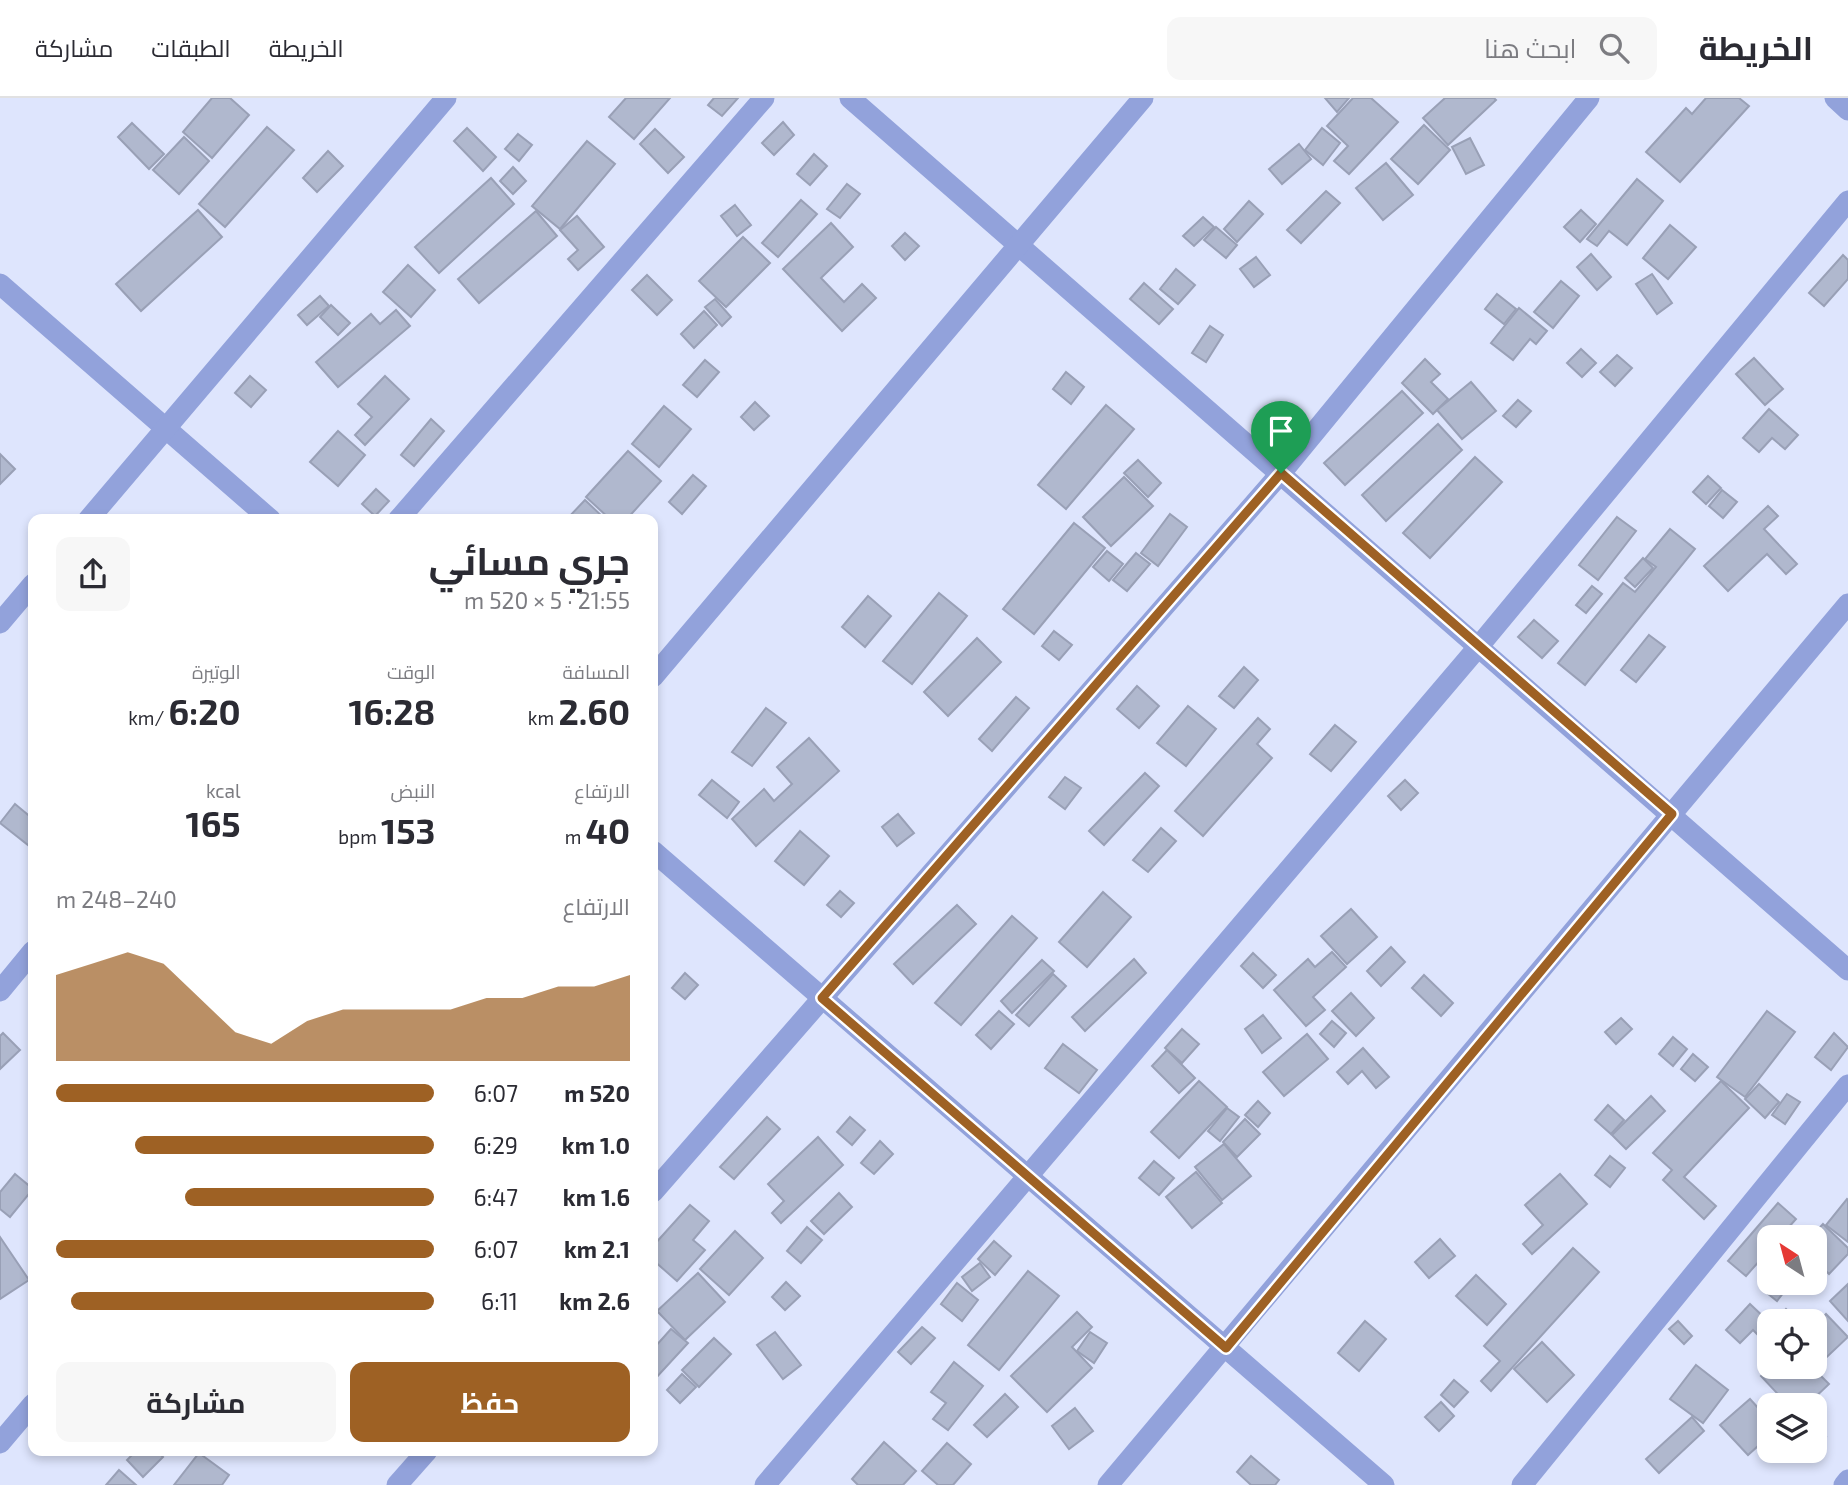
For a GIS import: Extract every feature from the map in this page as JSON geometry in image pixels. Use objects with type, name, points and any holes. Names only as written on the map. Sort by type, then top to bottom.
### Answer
[{"type":"street","points":[[93,514],[446,98]]},
{"type":"street","points":[[403,514],[764,98]]},
{"type":"street","points":[[850,98],[1848,970]]},
{"type":"street","points":[[658,671],[1143,98]]},
{"type":"street","points":[[658,1186],[1281,473],[1589,98]]},
{"type":"street","points":[[1835,98],[1848,110]]},
{"type":"street","points":[[765,1485],[1479,646],[1848,201]]},
{"type":"street","points":[[0,284],[264,514]]},
{"type":"street","points":[[0,623],[28,590]]},
{"type":"street","points":[[1108,1485],[1226,1348],[1848,604]]},
{"type":"street","points":[[658,855],[1384,1485]]},
{"type":"street","points":[[0,991],[28,957]]},
{"type":"street","points":[[1522,1485],[1848,1084]]},
{"type":"street","points":[[0,1443],[28,1410]]},
{"type":"street","points":[[397,1485],[423,1456]]},
{"type":"street","points":[[1844,1485],[1848,1480]]},
{"type":"building","points":[[212,98],[230,98],[249,115],[212,158],[183,132]]},
{"type":"building","points":[[626,98],[670,98],[634,139],[609,117]]},
{"type":"building","points":[[714,98],[738,98],[722,116],[708,105]]},
{"type":"building","points":[[1325,98],[1349,98],[1337,112]]},
{"type":"building","points":[[1353,98],[1371,98],[1398,122],[1349,174],[1334,161],[1348,146],[1327,126]]},
{"type":"building","points":[[1445,98],[1496,100],[1448,145],[1423,118]]},
{"type":"building","points":[[1706,98],[1739,98],[1749,106],[1680,182],[1646,152],[1686,108],[1692,114]]},
{"type":"building","points":[[783,122],[794,135],[774,155],[762,143]]},
{"type":"building","points":[[132,123],[164,154],[149,169],[118,137]]},
{"type":"building","points":[[1424,125],[1450,150],[1418,184],[1391,159]]},
{"type":"building","points":[[267,127],[294,150],[225,227],[199,204]]},
{"type":"building","points":[[467,128],[496,157],[483,171],[454,141]]},
{"type":"building","points":[[1322,128],[1340,143],[1323,165],[1305,150]]},
{"type":"building","points":[[655,129],[684,157],[668,173],[640,144]]},
{"type":"building","points":[[518,134],[532,145],[519,161],[505,149]]},
{"type":"building","points":[[184,137],[209,161],[179,194],[153,170]]},
{"type":"building","points":[[1470,138],[1484,165],[1466,174],[1452,147]]},
{"type":"building","points":[[587,141],[615,164],[560,229],[532,206]]},
{"type":"building","points":[[1299,144],[1311,159],[1282,184],[1269,169]]},
{"type":"building","points":[[328,151],[343,166],[317,192],[303,178]]},
{"type":"building","points":[[814,154],[827,166],[810,185],[797,174]]},
{"type":"building","points":[[1386,163],[1413,195],[1383,220],[1356,188]]},
{"type":"building","points":[[513,167],[526,181],[513,194],[500,181]]},
{"type":"building","points":[[491,178],[514,204],[439,273],[415,247]]},
{"type":"building","points":[[1637,179],[1663,201],[1627,245],[1609,231],[1597,246],[1587,239]]},
{"type":"building","points":[[847,184],[860,194],[840,218],[827,209]]},
{"type":"building","points":[[1326,191],[1340,203],[1301,243],[1287,230]]},
{"type":"building","points":[[801,200],[817,214],[778,257],[762,243]]},
{"type":"building","points":[[1249,201],[1263,214],[1237,242],[1224,229]]},
{"type":"building","points":[[735,205],[751,225],[737,236],[721,216]]},
{"type":"building","points":[[198,210],[222,237],[141,311],[116,284]]},
{"type":"building","points":[[1581,210],[1596,224],[1580,242],[1564,227]]},
{"type":"building","points":[[536,211],[557,236],[479,303],[458,279]]},
{"type":"building","points":[[577,216],[604,247],[578,270],[568,259],[578,250],[560,230]]},
{"type":"building","points":[[1203,217],[1214,227],[1194,246],[1183,236]]},
{"type":"building","points":[[831,223],[853,247],[821,278],[844,302],[862,284],[876,298],[842,331],[783,269]]},
{"type":"building","points":[[1670,225],[1696,247],[1668,279],[1643,258]]},
{"type":"building","points":[[1216,227],[1237,245],[1226,258],[1204,240]]},
{"type":"building","points":[[905,233],[919,246],[905,260],[892,246]]},
{"type":"building","points":[[743,237],[770,263],[726,307],[699,281]]},
{"type":"building","points":[[1591,254],[1611,277],[1597,290],[1577,267]]},
{"type":"building","points":[[1843,255],[1848,260],[1848,279],[1824,306],[1809,293]]},
{"type":"building","points":[[1256,257],[1270,275],[1254,287],[1240,269]]},
{"type":"building","points":[[408,265],[435,290],[411,317],[383,292]]},
{"type":"building","points":[[1176,269],[1195,285],[1178,304],[1160,289]]},
{"type":"building","points":[[1652,274],[1672,303],[1657,314],[1636,284]]},
{"type":"building","points":[[647,275],[672,300],[657,315],[632,290]]},
{"type":"building","points":[[1561,281],[1579,296],[1553,328],[1534,312]]},
{"type":"building","points":[[1144,283],[1173,309],[1159,324],[1130,299]]},
{"type":"building","points":[[1497,294],[1516,309],[1504,324],[1485,309]]},
{"type":"building","points":[[320,296],[329,306],[307,325],[298,315]]},
{"type":"building","points":[[715,299],[731,317],[722,326],[705,307]]},
{"type":"building","points":[[331,305],[350,323],[338,335],[320,317]]},
{"type":"building","points":[[1519,308],[1547,331],[1536,344],[1530,339],[1513,360],[1491,343]]},
{"type":"building","points":[[396,310],[410,326],[338,387],[316,362],[371,314],[380,324]]},
{"type":"building","points":[[704,311],[717,325],[694,348],[681,334]]},
{"type":"building","points":[[1210,326],[1223,335],[1206,362],[1192,353]]},
{"type":"building","points":[[1581,349],[1596,363],[1582,377],[1567,363]]},
{"type":"building","points":[[1617,355],[1632,368],[1615,386],[1600,372]]},
{"type":"building","points":[[1754,358],[1783,389],[1765,405],[1736,374]]},
{"type":"building","points":[[1425,359],[1440,374],[1431,382],[1448,399],[1433,414],[1402,383]]},
{"type":"building","points":[[705,360],[719,372],[697,397],[683,385]]},
{"type":"building","points":[[1066,372],[1084,387],[1071,404],[1053,389]]},
{"type":"building","points":[[250,376],[266,390],[251,407],[235,393]]},
{"type":"building","points":[[385,376],[409,399],[365,445],[355,435],[372,417],[358,404]]},
{"type":"building","points":[[1471,382],[1496,411],[1462,439],[1437,410]]},
{"type":"building","points":[[1402,391],[1423,413],[1345,485],[1324,463]]},
{"type":"building","points":[[1518,400],[1531,411],[1516,427],[1503,416]]},
{"type":"building","points":[[755,402],[769,416],[754,430],[741,417]]},
{"type":"building","points":[[1106,405],[1134,429],[1066,509],[1038,485]]},
{"type":"building","points":[[664,406],[691,429],[659,467],[632,444]]},
{"type":"building","points":[[1769,409],[1798,435],[1785,449],[1772,438],[1759,452],[1743,438]]},
{"type":"building","points":[[431,419],[444,431],[414,466],[401,455]]},
{"type":"building","points":[[1438,424],[1462,450],[1386,521],[1362,495]]},
{"type":"building","points":[[338,431],[365,455],[338,486],[310,462]]},
{"type":"building","points":[[628,451],[661,481],[631,514],[604,514],[586,497]]},
{"type":"building","points":[[0,454],[15,469],[0,484]]},
{"type":"building","points":[[1475,457],[1502,482],[1430,558],[1403,533]]},
{"type":"building","points":[[1138,460],[1161,483],[1148,497],[1124,473]]},
{"type":"building","points":[[693,475],[706,486],[682,514],[669,502]]},
{"type":"building","points":[[1708,476],[1721,488],[1706,504],[1693,492]]},
{"type":"building","points":[[1124,477],[1153,506],[1111,546],[1083,517]]},
{"type":"building","points":[[376,489],[389,501],[377,514],[373,514],[362,504]]},
{"type":"building","points":[[1722,490],[1737,502],[1723,518],[1709,506]]},
{"type":"building","points":[[585,500],[600,514],[572,514]]},
{"type":"building","points":[[1768,506],[1778,516],[1764,529],[1797,564],[1786,574],[1767,554],[1728,591],[1704,566]]},
{"type":"building","points":[[1170,514],[1187,527],[1158,566],[1141,553]]},
{"type":"building","points":[[1617,517],[1636,531],[1598,580],[1579,565]]},
{"type":"building","points":[[1074,523],[1105,548],[1034,634],[1003,609]]},
{"type":"building","points":[[1670,529],[1695,549],[1585,685],[1558,663],[1623,583],[1635,592],[1656,567],[1645,559]]},
{"type":"building","points":[[1107,551],[1123,564],[1109,581],[1093,567]]},
{"type":"building","points":[[1136,553],[1150,564],[1127,591],[1113,580]]},
{"type":"building","points":[[1643,558],[1653,568],[1635,587],[1625,578]]},
{"type":"building","points":[[1592,586],[1602,594],[1586,613],[1576,605]]},
{"type":"building","points":[[939,593],[967,616],[912,684],[883,661]]},
{"type":"building","points":[[868,596],[891,616],[865,647],[842,627]]},
{"type":"building","points":[[1534,620],[1558,641],[1542,658],[1518,637]]},
{"type":"building","points":[[1054,631],[1072,645],[1059,660],[1042,646]]},
{"type":"building","points":[[1649,635],[1665,647],[1636,682],[1621,670]]},
{"type":"building","points":[[977,638],[1001,662],[948,716],[924,692]]},
{"type":"building","points":[[1244,667],[1258,680],[1234,708],[1219,696]]},
{"type":"building","points":[[1137,686],[1159,706],[1139,728],[1117,709]]},
{"type":"building","points":[[1016,697],[1029,708],[992,751],[979,739]]},
{"type":"building","points":[[1188,706],[1216,729],[1186,766],[1157,743]]},
{"type":"building","points":[[766,708],[786,723],[752,766],[732,752]]},
{"type":"building","points":[[1258,718],[1270,729],[1257,744],[1272,758],[1203,836],[1175,811]]},
{"type":"building","points":[[1335,725],[1356,742],[1331,771],[1310,754]]},
{"type":"building","points":[[809,738],[839,771],[756,846],[732,819],[764,789],[774,801],[792,784],[777,767]]},
{"type":"building","points":[[1145,773],[1159,786],[1104,845],[1089,831]]},
{"type":"building","points":[[1065,777],[1081,788],[1065,809],[1049,797]]},
{"type":"building","points":[[712,780],[739,802],[727,818],[699,795]]},
{"type":"building","points":[[1405,780],[1418,793],[1401,810],[1388,796]]},
{"type":"building","points":[[15,804],[28,815],[28,845],[0,823]]},
{"type":"building","points":[[898,814],[914,833],[897,846],[882,827]]},
{"type":"building","points":[[1161,828],[1176,841],[1148,872],[1133,860]]},
{"type":"building","points":[[800,831],[829,856],[804,885],[775,861]]},
{"type":"building","points":[[840,891],[854,903],[841,917],[827,905]]},
{"type":"building","points":[[1103,892],[1131,917],[1087,967],[1059,942]]},
{"type":"building","points":[[957,905],[976,924],[913,984],[894,964]]},
{"type":"building","points":[[1351,909],[1377,937],[1347,964],[1321,936]]},
{"type":"building","points":[[1012,916],[1037,938],[961,1025],[935,1003]]},
{"type":"building","points":[[1391,947],[1405,962],[1381,986],[1367,971]]},
{"type":"building","points":[[1332,952],[1346,967],[1313,997],[1325,1010],[1306,1026],[1274,990],[1308,959],[1315,967]]},
{"type":"building","points":[[1253,953],[1276,975],[1263,988],[1241,966]]},
{"type":"building","points":[[1134,959],[1146,973],[1085,1031],[1072,1017]]},
{"type":"building","points":[[1042,960],[1054,971],[1012,1013],[1001,1001]]},
{"type":"building","points":[[685,973],[698,985],[685,999],[672,988]]},
{"type":"building","points":[[1053,974],[1066,986],[1029,1026],[1016,1015]]},
{"type":"building","points":[[1424,975],[1453,1003],[1441,1016],[1412,988]]},
{"type":"building","points":[[1351,993],[1374,1018],[1356,1036],[1332,1011]]},
{"type":"building","points":[[999,1011],[1014,1024],[991,1049],[976,1035]]},
{"type":"building","points":[[1767,1011],[1795,1032],[1745,1097],[1717,1077]]},
{"type":"building","points":[[1263,1015],[1281,1038],[1262,1053],[1245,1029]]},
{"type":"building","points":[[1621,1018],[1632,1029],[1616,1044],[1605,1032]]},
{"type":"building","points":[[1332,1021],[1346,1033],[1334,1047],[1320,1034]]},
{"type":"building","points":[[1182,1029],[1199,1044],[1182,1063],[1165,1048]]},
{"type":"building","points":[[3,1033],[20,1050],[0,1069],[0,1036]]},
{"type":"building","points":[[1834,1033],[1848,1047],[1831,1070],[1815,1057]]},
{"type":"building","points":[[1307,1034],[1328,1059],[1284,1096],[1263,1072]]},
{"type":"building","points":[[1673,1037],[1687,1049],[1673,1066],[1659,1054]]},
{"type":"building","points":[[1063,1044],[1097,1070],[1079,1093],[1045,1068]]},
{"type":"building","points":[[1363,1048],[1389,1077],[1376,1088],[1362,1071],[1348,1084],[1337,1072]]},
{"type":"building","points":[[1167,1050],[1195,1078],[1179,1093],[1152,1066]]},
{"type":"building","points":[[1693,1054],[1708,1067],[1695,1081],[1681,1069]]},
{"type":"building","points":[[1199,1081],[1227,1107],[1179,1158],[1151,1132]]},
{"type":"building","points":[[1721,1081],[1749,1108],[1684,1177],[1716,1206],[1704,1219],[1663,1180],[1672,1170],[1653,1153]]},
{"type":"building","points":[[1759,1084],[1779,1102],[1765,1118],[1745,1099]]},
{"type":"building","points":[[1787,1094],[1800,1102],[1785,1124],[1772,1115]]},
{"type":"building","points":[[1651,1096],[1665,1111],[1626,1149],[1612,1135]]},
{"type":"building","points":[[1258,1101],[1270,1113],[1258,1127],[1245,1115]]},
{"type":"building","points":[[1608,1105],[1624,1120],[1611,1134],[1595,1120]]},
{"type":"building","points":[[1227,1108],[1239,1117],[1220,1141],[1208,1131]]},
{"type":"building","points":[[767,1117],[780,1129],[734,1179],[720,1167]]},
{"type":"building","points":[[850,1117],[865,1130],[852,1145],[837,1132]]},
{"type":"building","points":[[1245,1119],[1260,1134],[1237,1157],[1223,1142]]},
{"type":"building","points":[[818,1137],[843,1165],[781,1223],[772,1213],[784,1201],[768,1184]]},
{"type":"building","points":[[880,1141],[893,1154],[874,1174],[861,1163]]},
{"type":"building","points":[[1224,1144],[1251,1176],[1222,1200],[1195,1167]]},
{"type":"building","points":[[1610,1156],[1625,1168],[1610,1187],[1595,1175]]},
{"type":"building","points":[[1154,1161],[1174,1178],[1159,1195],[1139,1178]]},
{"type":"building","points":[[1196,1172],[1222,1203],[1192,1228],[1166,1197]]},
{"type":"building","points":[[15,1174],[28,1185],[28,1195],[10,1217],[0,1209],[0,1192]]},
{"type":"building","points":[[1560,1174],[1587,1204],[1532,1254],[1523,1244],[1543,1225],[1525,1205]]},
{"type":"building","points":[[839,1193],[852,1207],[824,1234],[811,1221]]},
{"type":"building","points":[[1847,1199],[1848,1242],[1826,1225]]},
{"type":"building","points":[[1778,1203],[1796,1219],[1791,1225],[1759,1225]]},
{"type":"building","points":[[690,1205],[709,1221],[693,1240],[705,1250],[677,1281],[658,1264],[658,1240]]},
{"type":"building","points":[[807,1227],[822,1240],[801,1263],[787,1251]]},
{"type":"building","points":[[1757,1227],[1757,1264],[1746,1276],[1728,1261]]},
{"type":"building","points":[[1827,1228],[1848,1248],[1848,1254],[1829,1274]]},
{"type":"building","points":[[735,1231],[763,1258],[729,1295],[700,1269]]},
{"type":"building","points":[[0,1237],[28,1281],[0,1299]]},
{"type":"building","points":[[1440,1239],[1455,1256],[1429,1278],[1415,1262]]},
{"type":"building","points":[[994,1241],[1011,1256],[995,1275],[978,1259]]},
{"type":"building","points":[[1573,1248],[1599,1272],[1491,1391],[1481,1381],[1500,1361],[1484,1346]]},
{"type":"building","points":[[980,1263],[990,1277],[972,1291],[962,1277]]},
{"type":"building","points":[[1028,1271],[1059,1296],[999,1370],[968,1345]]},
{"type":"building","points":[[698,1273],[725,1302],[685,1340],[658,1310]]},
{"type":"building","points":[[1476,1275],[1506,1304],[1487,1325],[1456,1296]]},
{"type":"building","points":[[786,1282],[800,1296],[785,1310],[772,1297]]},
{"type":"building","points":[[957,1283],[978,1300],[962,1321],[941,1304]]},
{"type":"building","points":[[1848,1284],[1848,1321],[1830,1301]]},
{"type":"building","points":[[1770,1295],[1782,1295],[1777,1301]]},
{"type":"building","points":[[1750,1304],[1757,1311],[1757,1334],[1753,1330],[1740,1343],[1726,1330]]},
{"type":"building","points":[[1077,1312],[1092,1327],[1072,1347],[1092,1368],[1047,1412],[1011,1376]]},
{"type":"building","points":[[1827,1315],[1848,1337],[1827,1357]]},
{"type":"building","points":[[1365,1321],[1386,1339],[1359,1371],[1338,1353]]},
{"type":"building","points":[[1678,1321],[1692,1336],[1684,1344],[1669,1329]]},
{"type":"building","points":[[922,1327],[935,1338],[911,1364],[898,1352]]},
{"type":"building","points":[[671,1329],[688,1343],[658,1376],[658,1343]]},
{"type":"building","points":[[775,1332],[801,1365],[783,1379],[757,1345]]},
{"type":"building","points":[[1090,1332],[1107,1343],[1094,1363],[1077,1351]]},
{"type":"building","points":[[714,1338],[731,1354],[699,1387],[682,1370]]},
{"type":"building","points":[[1542,1342],[1574,1375],[1547,1402],[1514,1369]]},
{"type":"building","points":[[954,1362],[983,1386],[948,1430],[933,1419],[946,1403],[931,1392]]},
{"type":"building","points":[[1696,1365],[1728,1390],[1703,1423],[1670,1399]]},
{"type":"building","points":[[682,1374],[696,1387],[680,1403],[667,1390]]},
{"type":"building","points":[[1764,1379],[1824,1379],[1829,1384],[1820,1393],[1777,1393]]},
{"type":"building","points":[[1454,1380],[1468,1392],[1454,1407],[1441,1395]]},
{"type":"building","points":[[1005,1394],[1018,1407],[987,1437],[974,1425]]},
{"type":"building","points":[[1750,1399],[1757,1407],[1757,1447],[1748,1455],[1720,1425]]},
{"type":"building","points":[[1441,1402],[1454,1416],[1439,1431],[1425,1417]]},
{"type":"building","points":[[1075,1408],[1093,1431],[1069,1449],[1052,1426]]},
{"type":"building","points":[[1692,1417],[1704,1431],[1659,1473],[1646,1459]]},
{"type":"building","points":[[884,1442],[916,1471],[903,1485],[858,1485],[852,1479]]},
{"type":"building","points":[[947,1443],[971,1464],[953,1485],[938,1485],[922,1471]]},
{"type":"building","points":[[131,1456],[163,1457],[143,1477],[127,1460]]},
{"type":"building","points":[[197,1456],[203,1456],[229,1475],[222,1485],[174,1485]]},
{"type":"building","points":[[1251,1456],[1279,1480],[1275,1485],[1251,1485],[1237,1472]]},
{"type":"building","points":[[119,1470],[136,1485],[106,1485]]},
{"type":"route","points":[[1281,473],[1672,814],[1226,1348],[822,998],[1281,473]]}]
